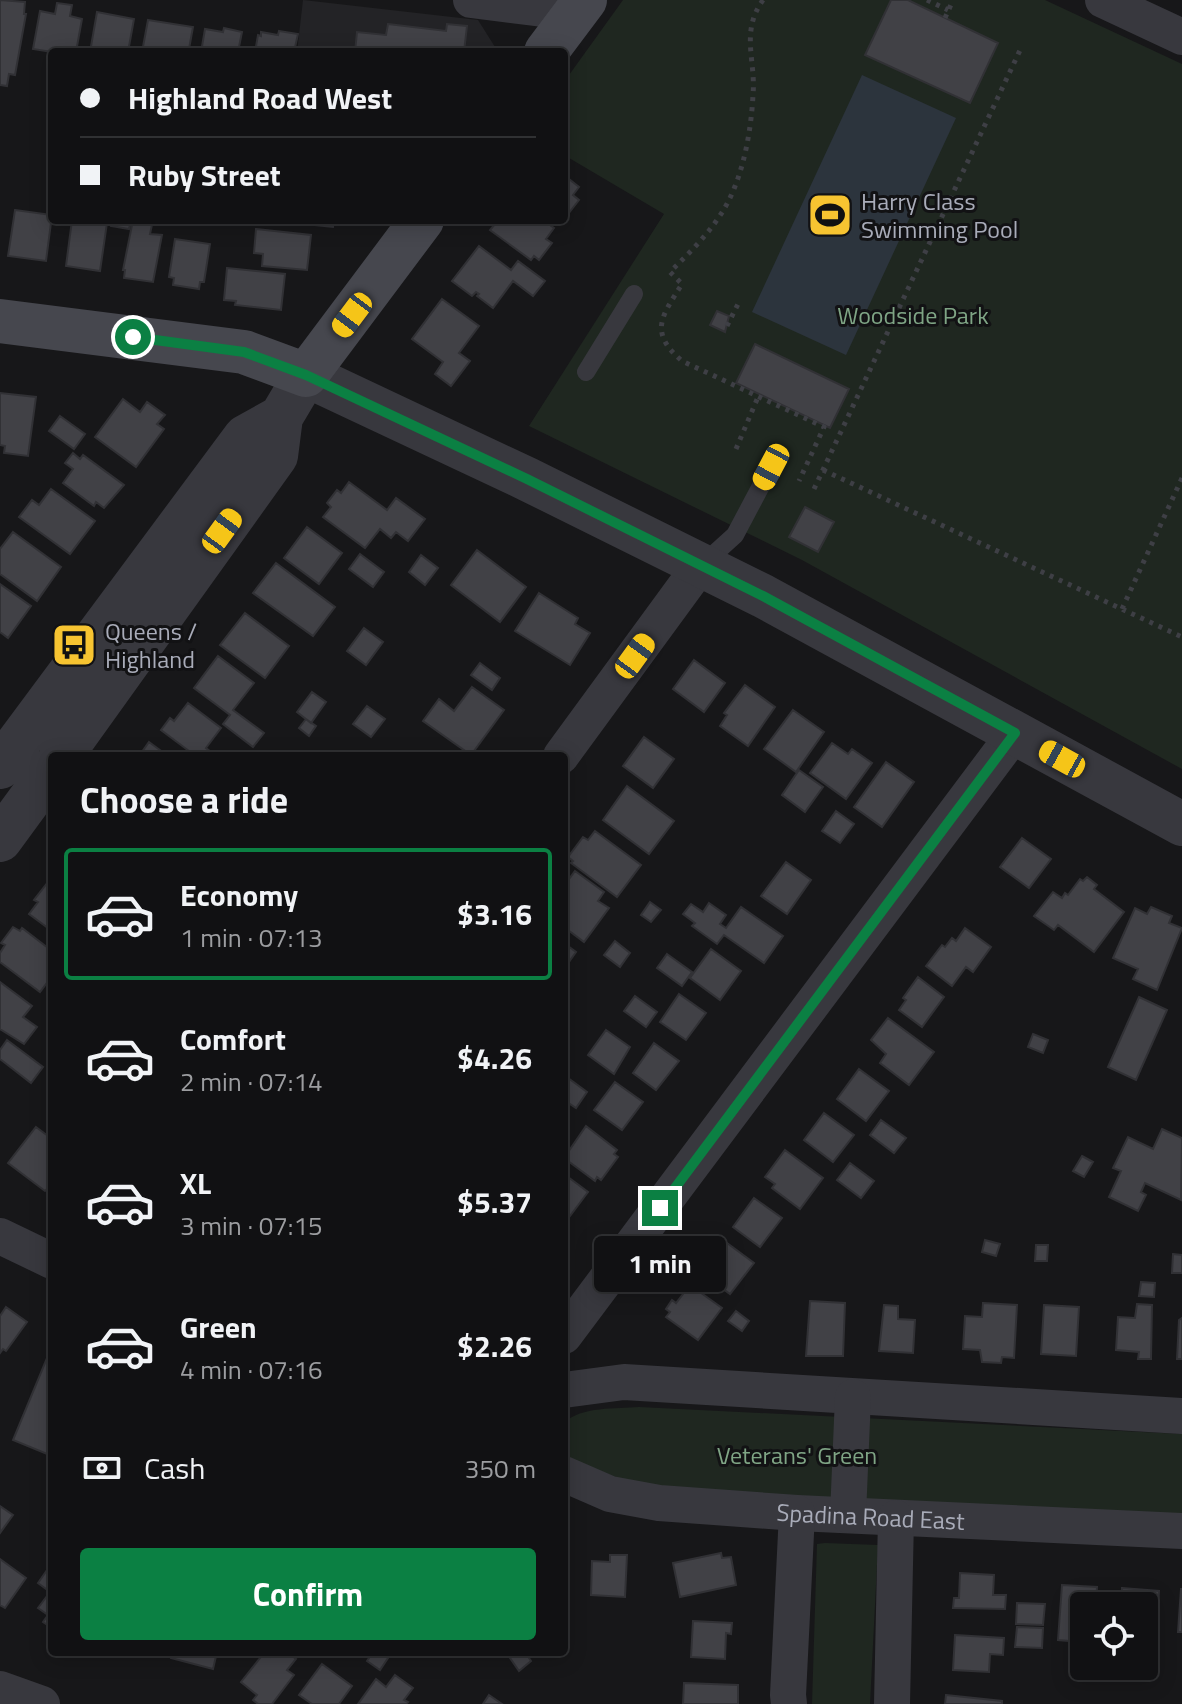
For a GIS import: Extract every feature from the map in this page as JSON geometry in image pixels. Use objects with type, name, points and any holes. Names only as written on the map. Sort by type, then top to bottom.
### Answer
[{"type":"main road","points":[[549,48],[580,6]]},
{"type":"main road","points":[[0,321],[244,352],[306,375],[419,224]]},
{"type":"street","points":[[471,0],[580,6]]},
{"type":"street","points":[[1103,0],[1182,37]]},
{"type":"street","points":[[0,840],[31,767],[276,456],[281,417],[306,375],[527,479],[763,596],[1182,824]]},
{"type":"street","points":[[564,752],[700,566]]},
{"type":"street","points":[[568,1331],[1015,733]]},
{"type":"street","points":[[0,1236],[48,1259]]},
{"type":"street","points":[[568,1389],[624,1382],[1182,1416]]},
{"type":"street","points":[[848,1515],[853,1397]]},
{"type":"street","name":"Spadina Road East","points":[[568,1476],[610,1494],[659,1503],[797,1513],[1182,1531]]},
{"type":"street","points":[[789,1704],[797,1513]]},
{"type":"street","points":[[892,1704],[896,1518]]},
{"type":"street","points":[[0,1689],[42,1704]]},
{"type":"lane","points":[[586,372],[634,294]]},
{"type":"lane","points":[[700,566],[735,535],[771,467]]},
{"type":"path","points":[[763,0],[749,33],[753,95],[746,144],[732,193],[706,235],[670,272],[682,284],[661,321],[666,348],[682,361],[824,427],[799,481]]},
{"type":"path","points":[[927,0],[948,10]]},
{"type":"path","points":[[945,18],[953,0]]},
{"type":"path","points":[[814,489],[1022,46]]},
{"type":"path","points":[[727,326],[740,300]]},
{"type":"path","points":[[736,449],[758,397]]},
{"type":"path","points":[[823,470],[1182,637]]},
{"type":"path","points":[[1122,609],[1182,478]]},
{"type":"shaded area","points":[[303,0],[478,20],[495,47],[494,48],[297,48]]},
{"type":"shaded area","points":[[862,75],[956,118],[846,355],[752,312]]},
{"type":"green space","name":"Woodside Park","points":[[623,0],[1045,0],[1182,64],[1182,769],[802,560],[529,426],[664,214],[568,157],[568,76]]},
{"type":"green space","name":"Veterans' Green","points":[[639,1407],[1182,1434],[1182,1516],[644,1489],[568,1458],[568,1420],[600,1409]]},
{"type":"green space","points":[[817,1544],[878,1545],[870,1704],[812,1704]]},
{"type":"building","points":[[0,0],[25,2],[26,14],[15,75],[9,74],[7,86],[0,85]]},
{"type":"building","points":[[891,0],[908,0],[998,43],[970,103],[865,55]]},
{"type":"building","points":[[57,3],[72,5],[70,16],[82,19],[77,48],[33,49],[40,11],[55,14]]},
{"type":"building","points":[[97,12],[134,19],[129,48],[91,48]]},
{"type":"building","points":[[148,20],[193,27],[189,48],[143,48]]},
{"type":"building","points":[[388,24],[446,31],[447,24],[467,26],[464,48],[355,48],[357,32],[386,35]]},
{"type":"building","points":[[224,28],[242,32],[239,48],[202,48],[205,29],[223,32]]},
{"type":"building","points":[[279,31],[298,34],[295,48],[256,48],[261,32],[278,35]]},
{"type":"building","points":[[568,178],[579,187],[573,195],[579,200],[568,214]]},
{"type":"building","points":[[15,210],[48,214],[48,224],[51,224],[46,261],[8,256]]},
{"type":"building","points":[[71,224],[107,224],[100,271],[66,266]]},
{"type":"building","points":[[111,224],[130,224],[129,229]]},
{"type":"building","points":[[132,224],[152,224],[150,234],[162,235],[153,282],[124,278]]},
{"type":"building","points":[[305,224],[333,224],[333,227]]},
{"type":"building","points":[[495,224],[548,224],[554,228],[546,239],[552,243],[539,260],[534,256],[531,260],[490,230]]},
{"type":"building","points":[[256,229],[311,235],[307,270],[262,266],[263,254],[254,253]]},
{"type":"building","points":[[175,239],[210,244],[204,282],[200,282],[199,289],[173,285],[174,278],[169,277]]},
{"type":"building","points":[[479,246],[511,270],[518,261],[545,281],[533,296],[513,281],[493,308],[476,292],[472,296],[452,281]]},
{"type":"building","points":[[227,268],[285,274],[281,310],[235,305],[236,301],[224,300]]},
{"type":"building","points":[[442,299],[479,326],[459,353],[470,361],[451,386],[435,374],[443,362],[412,339]]},
{"type":"building","points":[[717,311],[729,316],[725,332],[710,325]]},
{"type":"building","points":[[755,344],[849,389],[830,428],[736,383]]},
{"type":"building","points":[[0,393],[36,397],[28,456],[4,453],[5,446],[0,445]]},
{"type":"building","points":[[123,399],[140,412],[147,402],[165,415],[157,424],[164,429],[136,467],[95,437]]},
{"type":"building","points":[[60,416],[85,434],[74,449],[49,431]]},
{"type":"building","points":[[73,453],[80,459],[83,455],[124,485],[104,508],[96,502],[94,506],[63,483],[73,469],[65,463]]},
{"type":"building","points":[[349,482],[387,510],[396,498],[425,519],[408,541],[396,532],[391,538],[380,529],[365,548],[323,517],[331,507],[327,503],[337,490],[341,493]]},
{"type":"building","points":[[51,489],[95,521],[70,554],[19,517],[32,500],[39,505]]},
{"type":"building","points":[[805,507],[834,522],[818,552],[789,537]]},
{"type":"building","points":[[307,527],[342,553],[319,584],[284,558]]},
{"type":"building","points":[[13,532],[61,567],[37,601],[0,574],[0,549]]},
{"type":"building","points":[[477,550],[526,587],[500,622],[451,585]]},
{"type":"building","points":[[360,554],[384,572],[373,587],[349,569]]},
{"type":"building","points":[[421,555],[438,568],[425,585],[409,572]]},
{"type":"building","points":[[276,563],[335,607],[313,636],[253,593]]},
{"type":"building","points":[[0,584],[31,606],[8,638],[0,632]]},
{"type":"building","points":[[539,593],[578,618],[575,624],[590,633],[570,665],[515,631]]},
{"type":"building","points":[[245,613],[289,646],[265,678],[220,645]]},
{"type":"building","points":[[364,628],[383,642],[366,665],[347,651]]},
{"type":"building","points":[[218,656],[254,683],[233,710],[264,733],[253,747],[223,724],[230,715],[194,688]]},
{"type":"building","points":[[694,660],[725,683],[704,712],[673,689]]},
{"type":"building","points":[[480,663],[500,678],[492,690],[471,675]]},
{"type":"building","points":[[745,685],[775,707],[748,746],[720,726],[727,715],[724,713]]},
{"type":"building","points":[[472,687],[504,710],[473,752],[467,752],[423,721],[439,699],[454,711]]},
{"type":"building","points":[[312,692],[326,702],[311,723],[297,712]]},
{"type":"building","points":[[188,703],[221,728],[206,748],[211,752],[190,752],[161,730],[170,718],[174,721]]},
{"type":"building","points":[[367,706],[385,719],[371,737],[353,724]]},
{"type":"building","points":[[793,710],[824,732],[796,772],[764,749]]},
{"type":"building","points":[[306,719],[316,726],[309,736],[299,728]]},
{"type":"building","points":[[644,737],[674,759],[653,788],[623,766]]},
{"type":"building","points":[[149,742],[163,752],[142,752]]},
{"type":"building","points":[[832,743],[848,754],[852,749],[872,763],[846,799],[810,773]]},
{"type":"building","points":[[886,762],[914,782],[882,827],[854,807]]},
{"type":"building","points":[[799,770],[823,787],[805,812],[782,795]]},
{"type":"building","points":[[627,786],[674,821],[649,854],[603,820]]},
{"type":"building","points":[[836,811],[854,824],[840,843],[822,831]]},
{"type":"building","points":[[595,831],[641,865],[617,897],[571,863],[573,861],[568,857],[583,837],[588,840]]},
{"type":"building","points":[[1022,838],[1051,859],[1029,888],[1000,867]]},
{"type":"building","points":[[786,862],[811,880],[787,914],[761,896]]},
{"type":"building","points":[[575,871],[604,892],[598,901],[609,908],[584,942],[568,930],[569,879]]},
{"type":"building","points":[[1087,877],[1097,885],[1094,889],[1124,912],[1094,952],[1058,925],[1054,930],[1034,916],[1053,892],[1062,898],[1080,879],[1083,881]]},
{"type":"building","points":[[48,882],[48,928],[29,914],[38,902],[34,900]]},
{"type":"building","points":[[650,902],[661,910],[651,922],[641,915]]},
{"type":"building","points":[[709,903],[726,915],[720,924],[726,928],[741,907],[783,936],[764,963],[724,935],[717,944],[692,926],[695,923],[683,914],[691,904],[703,912]]},
{"type":"building","points":[[1151,907],[1172,916],[1169,923],[1182,928],[1157,990],[1133,979],[1138,969],[1113,958],[1135,908],[1147,914]]},
{"type":"building","points":[[13,927],[20,931],[22,928],[48,948],[48,981],[40,992],[0,962],[0,953],[5,945],[1,943]]},
{"type":"building","points":[[965,928],[991,947],[973,972],[966,967],[952,986],[926,966],[942,945],[945,947],[952,938],[956,941]]},
{"type":"building","points":[[615,941],[630,953],[620,967],[604,955]]},
{"type":"building","points":[[568,946],[576,952],[568,963]]},
{"type":"building","points":[[711,949],[741,971],[720,1000],[690,978]]},
{"type":"building","points":[[667,954],[692,972],[682,986],[657,968]]},
{"type":"building","points":[[918,977],[944,997],[922,1027],[899,1010],[906,1000],[903,998]]},
{"type":"building","points":[[0,982],[32,1006],[23,1017],[37,1027],[24,1044],[0,1029]]},
{"type":"building","points":[[679,994],[706,1013],[686,1040],[660,1022]]},
{"type":"building","points":[[635,996],[657,1012],[646,1027],[624,1011]]},
{"type":"building","points":[[1139,997],[1167,1010],[1136,1080],[1108,1067]]},
{"type":"building","points":[[888,1018],[934,1052],[909,1085],[880,1063],[886,1054],[871,1040]]},
{"type":"building","points":[[606,1030],[630,1047],[614,1074],[588,1055]]},
{"type":"building","points":[[1033,1034],[1048,1040],[1043,1053],[1028,1047]]},
{"type":"building","points":[[7,1040],[43,1067],[31,1083],[0,1059],[0,1050]]},
{"type":"building","points":[[654,1043],[679,1061],[656,1090],[633,1073]]},
{"type":"building","points":[[859,1069],[889,1091],[866,1121],[837,1099]]},
{"type":"building","points":[[568,1078],[587,1092],[576,1108],[568,1103]]},
{"type":"building","points":[[615,1082],[643,1102],[622,1130],[594,1110]]},
{"type":"building","points":[[824,1113],[854,1135],[833,1162],[804,1140]]},
{"type":"building","points":[[881,1120],[906,1138],[894,1153],[870,1135]]},
{"type":"building","points":[[586,1126],[617,1150],[614,1154],[618,1157],[601,1180],[597,1177],[595,1181],[568,1161],[568,1152]]},
{"type":"building","points":[[36,1127],[48,1136],[48,1188],[45,1191],[8,1163]]},
{"type":"building","points":[[1162,1129],[1182,1138],[1181,1200],[1145,1183],[1141,1192],[1146,1195],[1138,1211],[1109,1197],[1121,1171],[1113,1168],[1128,1137],[1153,1149]]},
{"type":"building","points":[[785,1150],[823,1178],[800,1209],[772,1188],[775,1184],[765,1177]]},
{"type":"building","points":[[1082,1156],[1093,1162],[1084,1177],[1073,1171]]},
{"type":"building","points":[[850,1163],[874,1181],[861,1198],[837,1180]]},
{"type":"building","points":[[568,1177],[588,1192],[568,1219]]},
{"type":"building","points":[[754,1198],[782,1218],[760,1247],[733,1227]]},
{"type":"building","points":[[723,1240],[754,1263],[730,1294],[699,1271]]},
{"type":"building","points":[[985,1240],[1000,1244],[996,1256],[982,1252]]},
{"type":"building","points":[[1036,1245],[1048,1245],[1047,1261],[1035,1261]]},
{"type":"building","points":[[1173,1254],[1182,1255],[1182,1273],[1172,1273]]},
{"type":"building","points":[[1141,1282],[1155,1283],[1154,1297],[1139,1296]]},
{"type":"building","points":[[690,1285],[722,1308],[698,1340],[666,1317],[670,1312],[666,1309],[672,1300],[676,1303]]},
{"type":"building","points":[[810,1301],[845,1303],[843,1356],[806,1356]]},
{"type":"building","points":[[983,1303],[1017,1305],[1014,1358],[1002,1357],[1001,1363],[982,1362],[980,1350],[963,1349],[965,1316],[982,1317]]},
{"type":"building","points":[[1137,1304],[1152,1305],[1151,1359],[1138,1359],[1139,1352],[1116,1350],[1118,1317],[1135,1318]]},
{"type":"building","points":[[884,1305],[898,1306],[898,1319],[915,1320],[913,1353],[879,1351]]},
{"type":"building","points":[[1044,1305],[1079,1307],[1076,1356],[1041,1354]]},
{"type":"building","points":[[6,1307],[27,1322],[6,1351],[3,1349],[0,1353],[0,1316]]},
{"type":"building","points":[[736,1311],[749,1321],[742,1331],[728,1321]]},
{"type":"building","points":[[1182,1318],[1182,1359],[1177,1359],[1179,1320]]},
{"type":"building","points":[[47,1358],[48,1358],[48,1454],[13,1440]]},
{"type":"building","points":[[0,1506],[13,1515],[0,1533]]},
{"type":"building","points":[[721,1553],[722,1558],[731,1557],[736,1585],[680,1597],[673,1563]]},
{"type":"building","points":[[610,1555],[627,1555],[625,1597],[591,1595],[592,1561],[610,1562]]},
{"type":"building","points":[[0,1559],[26,1578],[5,1608],[0,1605]]},
{"type":"building","points":[[48,1569],[48,1590],[38,1583]]},
{"type":"building","points":[[960,1573],[994,1575],[993,1595],[1006,1595],[1005,1609],[953,1608],[954,1598],[959,1598]]},
{"type":"building","points":[[1062,1585],[1097,1587],[1097,1592],[1070,1592],[1070,1647],[1069,1641],[1058,1640]]},
{"type":"building","points":[[1122,1588],[1159,1591],[1158,1608],[1158,1592],[1122,1592]]},
{"type":"building","points":[[1181,1589],[1182,1632],[1178,1632]]},
{"type":"building","points":[[48,1595],[48,1615],[38,1608]]},
{"type":"building","points":[[1017,1603],[1045,1604],[1043,1625],[1016,1624]]},
{"type":"building","points":[[693,1621],[732,1623],[731,1634],[726,1633],[725,1659],[691,1657]]},
{"type":"building","points":[[1017,1627],[1043,1628],[1042,1648],[1015,1647]]},
{"type":"building","points":[[955,1635],[1004,1638],[1003,1655],[990,1654],[989,1672],[953,1670]]},
{"type":"building","points":[[171,1656],[216,1656],[213,1669]]},
{"type":"building","points":[[262,1656],[292,1656],[296,1659],[287,1670],[294,1675],[272,1704],[258,1704],[253,1700],[257,1695],[241,1682]]},
{"type":"building","points":[[370,1656],[389,1656],[380,1670],[367,1661]]},
{"type":"building","points":[[528,1656],[531,1661],[519,1671],[510,1658]]},
{"type":"building","points":[[322,1664],[352,1686],[339,1704],[312,1704],[299,1695]]},
{"type":"building","points":[[395,1675],[413,1688],[404,1700],[408,1702],[406,1704],[358,1704],[376,1679],[386,1687]]},
{"type":"building","points":[[684,1683],[738,1685],[738,1704],[683,1704]]},
{"type":"building","points":[[489,1695],[502,1704],[483,1704]]},
{"type":"building","points":[[946,1695],[1002,1701],[1002,1704],[945,1704]]},
{"type":"place","name":"Harry Class Swimming Pool","points":[[830,215]]},
{"type":"place","name":"Queens / Highland","points":[[74,645]]},
{"type":"route","points":[[133,337],[244,352],[306,375],[527,479],[763,596],[1015,733],[660,1208]]}]
